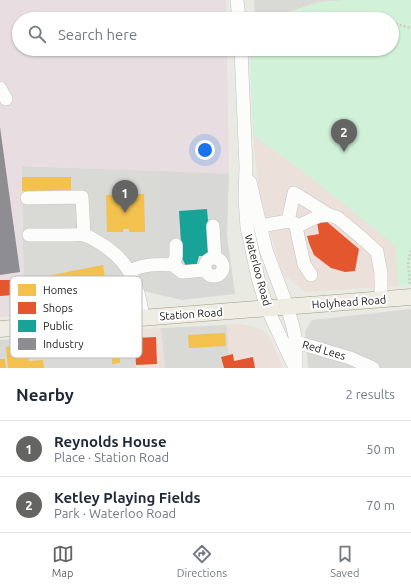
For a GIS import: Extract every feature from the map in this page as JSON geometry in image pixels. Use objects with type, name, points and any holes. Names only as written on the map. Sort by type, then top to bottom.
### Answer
[{"type":"main road","name":"Holyhead Road","points":[[287,306],[411,298]]},
{"type":"main road","name":"Station Road","points":[[143,318],[287,306]]},
{"type":"main road","name":"Station Road","points":[[0,329],[10,328]]},
{"type":"street","points":[[237,0],[238,12]]},
{"type":"street","name":"Waterloo Road","points":[[240,56],[246,167],[245,198],[247,227],[258,278],[267,308],[295,368]]},
{"type":"street","name":"Waterloo Road","points":[[246,167],[266,250],[287,306],[296,342],[295,368]]},
{"type":"street","points":[[311,275],[304,264],[292,224],[294,194],[329,215],[338,218],[377,252],[381,273],[381,300]]},
{"type":"street","points":[[26,198],[82,197],[84,235]]},
{"type":"street","points":[[261,226],[292,224],[319,216],[329,215]]},
{"type":"street","points":[[130,271],[143,266],[166,264],[182,272],[205,270],[211,275],[219,273],[222,266],[220,261],[215,258],[213,226]]},
{"type":"street","points":[[29,235],[84,235],[97,241],[120,258],[132,276]]},
{"type":"street","points":[[166,264],[176,256],[176,246]]},
{"type":"street","points":[[142,311],[143,318]]},
{"type":"street","name":"Red Lees","points":[[296,342],[350,358],[373,368]]},
{"type":"path","points":[[399,25],[411,28]]},
{"type":"path","points":[[411,249],[408,262],[411,298]]},
{"type":"shaded area","points":[[0,0],[226,0],[227,12],[12,12],[12,56],[227,56],[229,174],[22,166],[23,276],[10,276],[10,317],[0,317]]},
{"type":"shaded area","points":[[254,0],[347,0],[319,2],[289,12],[255,12]]},
{"type":"shaded area","points":[[253,135],[301,170],[397,246],[398,286],[305,292],[281,272],[259,192]]},
{"type":"shaded area","points":[[22,166],[160,171],[160,295],[142,291],[142,276],[23,276]]},
{"type":"shaded area","points":[[160,171],[229,174],[227,235],[235,294],[182,300],[160,295]]},
{"type":"shaded area","points":[[411,309],[411,368],[308,368],[305,331],[312,320]]},
{"type":"shaded area","points":[[240,324],[252,326],[264,331],[271,339],[283,368],[224,368],[221,357],[229,355],[227,325]]},
{"type":"shaded area","points":[[227,325],[229,355],[221,357],[224,368],[165,368],[161,328]]},
{"type":"shaded area","points":[[161,328],[165,368],[136,368],[135,358],[142,358],[142,329]]},
{"type":"shaded area","points":[[10,339],[10,358],[135,358],[136,368],[0,368],[0,340]]},
{"type":"green space","points":[[347,0],[411,0],[411,285],[398,286],[396,246],[301,170],[253,135],[250,56],[399,56],[399,12],[289,12],[319,2]]},
{"type":"building: Homes","points":[[22,177],[71,177],[71,190],[22,191]]},
{"type":"building: Homes","points":[[122,194],[122,198],[129,198],[129,194],[144,194],[145,232],[129,232],[129,229],[123,229],[123,232],[107,232],[106,195]]},
{"type":"building: Homes","points":[[103,265],[105,276],[47,276]]},
{"type":"building: Homes","points":[[225,333],[226,346],[189,348],[188,335]]},
{"type":"building: Homes","points":[[6,347],[10,347],[10,358],[29,358],[29,361],[43,360],[44,368],[8,368]]},
{"type":"building: Homes","points":[[112,358],[120,358],[120,363],[112,364]]},
{"type":"building: Homes","points":[[0,359],[5,359],[6,368],[0,368]]},
{"type":"building: Shops","points":[[326,221],[359,249],[355,271],[345,272],[331,268],[314,255],[307,236],[319,234],[317,222]]},
{"type":"building: Shops","points":[[0,280],[10,280],[10,295],[0,296]]},
{"type":"building: Shops","points":[[156,337],[157,364],[136,365],[135,358],[142,358],[142,338]]},
{"type":"building: Shops","points":[[233,354],[234,361],[253,357],[255,368],[224,368],[221,357]]},
{"type":"building: Public","points":[[207,209],[211,256],[199,256],[196,267],[187,268],[182,258],[179,211]]},
{"type":"building: Industry","points":[[0,127],[20,272],[0,275]]},
{"type":"place","name":"Ketley Playing Fields","points":[[344,152]]},
{"type":"place","name":"Reynolds House","points":[[125,213]]}]
